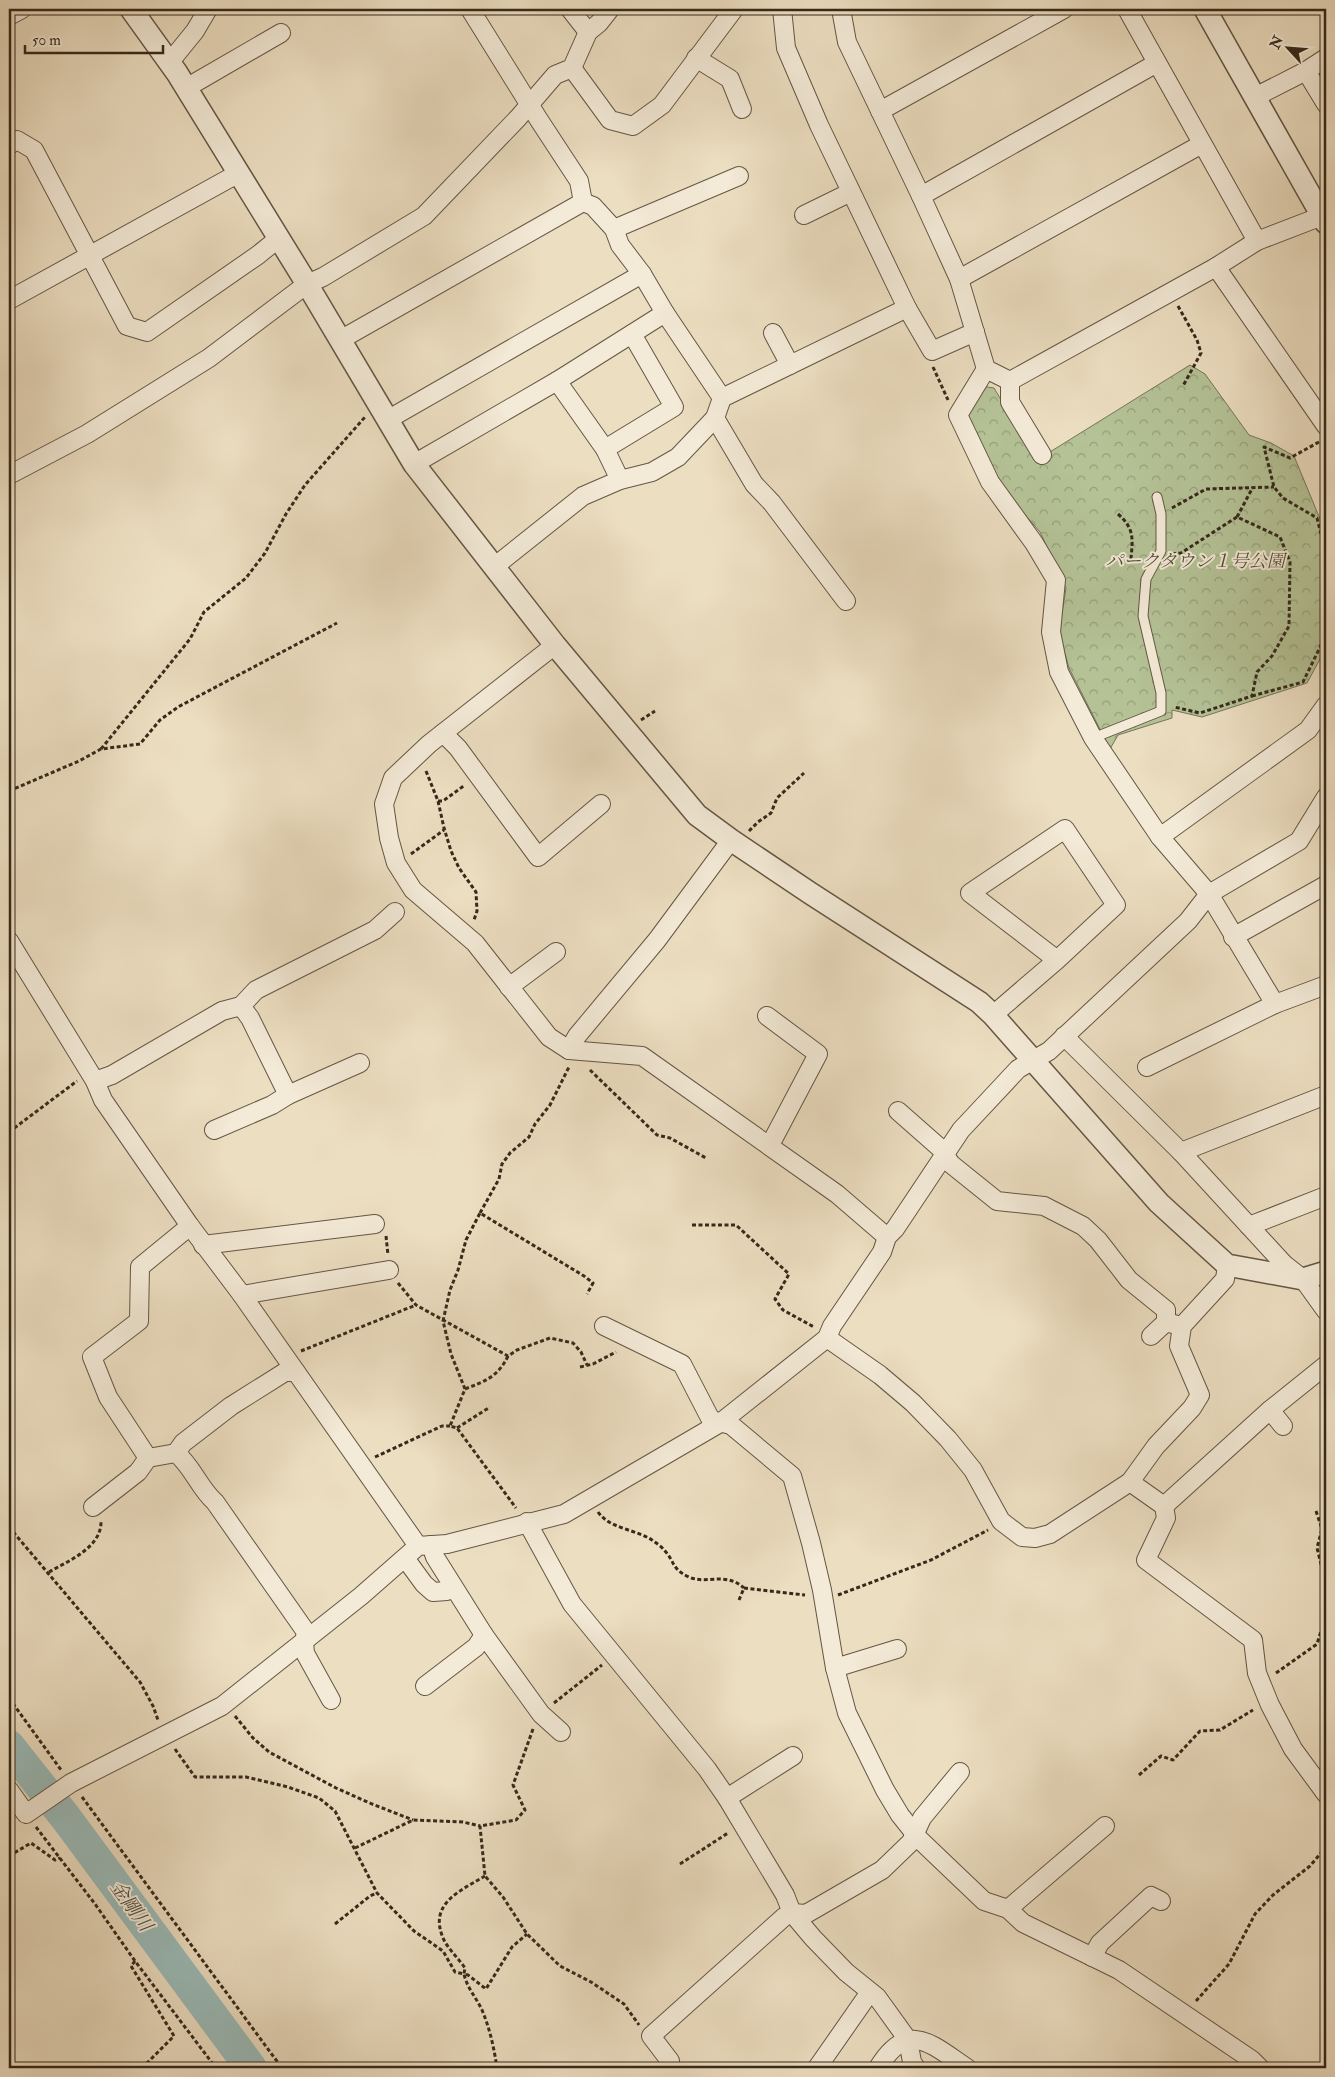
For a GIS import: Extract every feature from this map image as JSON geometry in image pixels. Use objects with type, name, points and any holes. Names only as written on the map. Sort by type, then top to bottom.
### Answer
[{"type":"street","points":[[9,16],[22,9]]},
{"type":"street","points":[[131,9],[169,62],[239,173],[308,284],[414,464],[555,645],[697,815],[737,844],[979,1002],[993,1015],[1159,1203],[1227,1265],[1303,1279],[1326,1272]]},
{"type":"street","points":[[169,62],[195,31],[208,9]]},
{"type":"street","points":[[470,9],[579,180],[583,202]]},
{"type":"street","points":[[570,9],[588,32]]},
{"type":"street","points":[[9,474],[87,434],[209,358],[308,284],[323,277],[424,216],[530,105],[555,75],[572,68],[588,32],[599,23],[610,9]]},
{"type":"street","points":[[572,68],[610,120],[633,126],[662,106],[734,9]]},
{"type":"street","points":[[782,9],[786,48],[850,192],[907,308],[932,351],[975,332]]},
{"type":"street","points":[[880,111],[1064,9]]},
{"type":"street","points":[[1127,9],[1257,241]]},
{"type":"street","points":[[1010,381],[1216,267],[1257,241],[1324,219],[1205,9]]},
{"type":"street","points":[[845,11],[847,42],[959,279],[986,369],[1010,381]]},
{"type":"street","points":[[186,88],[281,33]]},
{"type":"street","points":[[696,58],[730,79],[742,109]]},
{"type":"street","points":[[1255,96],[1306,71],[1326,58]]},
{"type":"street","points":[[921,196],[1157,63]]},
{"type":"street","points":[[1306,71],[1326,104]]},
{"type":"street","points":[[9,145],[17,140],[34,150],[127,326],[147,332],[258,255],[279,238]]},
{"type":"street","points":[[959,279],[1202,144]]},
{"type":"street","points":[[12,294],[91,255],[239,173]]},
{"type":"street","points":[[614,229],[739,176]]},
{"type":"street","points":[[804,215],[850,192]]},
{"type":"street","points":[[583,202],[593,206],[614,229],[620,245],[642,274],[665,313],[722,398]]},
{"type":"street","points":[[340,340],[583,202]]},
{"type":"street","points":[[1216,267],[1326,426]]},
{"type":"street","points":[[383,413],[642,274]]},
{"type":"street","points":[[494,567],[583,496],[620,480],[652,472],[678,457],[715,418],[722,398],[907,308]]},
{"type":"street","points":[[414,464],[556,381],[665,313]]},
{"type":"street","points":[[773,333],[790,365]]},
{"type":"street","points":[[605,449],[674,407],[632,334]]},
{"type":"street","points":[[986,369],[958,415],[990,482],[1034,543],[1056,580],[1051,632],[1059,672],[1093,738],[1160,837],[1209,894],[1233,937],[1275,1004]]},
{"type":"street","points":[[556,381],[605,449],[620,480]]},
{"type":"street","points":[[1010,381],[1010,402],[1042,455]]},
{"type":"street","points":[[715,418],[754,484],[772,503],[846,602]]},
{"type":"street","points":[[555,645],[443,733],[394,778],[384,804],[389,838],[396,863],[413,890],[475,943],[549,1037],[569,1050],[642,1056],[837,1194],[887,1237]]},
{"type":"street","points":[[1160,837],[1308,730],[1326,705]]},
{"type":"street","points":[[443,733],[458,748],[538,857],[601,804]]},
{"type":"street","points":[[9,1790],[26,1814],[71,1783],[226,1702],[418,1550],[564,1514],[720,1423],[827,1338],[832,1326],[882,1252],[887,1237],[895,1230],[961,1130],[1018,1069],[1049,1050],[1188,921],[1209,894],[1299,841],[1326,796]]},
{"type":"street","points":[[993,1015],[1057,960],[1116,905],[1064,829],[970,893],[1057,960]]},
{"type":"street","points":[[569,1050],[578,1036],[737,844]]},
{"type":"street","points":[[1233,937],[1326,885]]},
{"type":"street","points":[[95,1081],[112,1075],[222,1011],[241,1006],[256,990],[375,930],[394,912]]},
{"type":"street","points":[[9,941],[95,1081],[103,1100],[203,1245],[242,1295],[418,1550],[424,1584],[433,1592],[447,1591],[452,1587]]},
{"type":"street","points":[[509,987],[556,952]]},
{"type":"street","points":[[1147,1067],[1275,1004],[1326,985]]},
{"type":"street","points":[[241,1006],[250,1018],[288,1095]]},
{"type":"street","points":[[767,1016],[818,1054],[770,1145]]},
{"type":"street","points":[[1064,1036],[1181,1152],[1284,1264],[1303,1279],[1326,1311]]},
{"type":"street","points":[[214,1130],[360,1063]]},
{"type":"street","points":[[1181,1152],[1326,1095]]},
{"type":"street","points":[[827,1338],[880,1375],[913,1403],[948,1439],[973,1470],[1001,1521],[1022,1537],[1035,1538],[1050,1534],[1130,1482],[1156,1446],[1192,1408],[1200,1395],[1179,1346],[1174,1324],[1166,1310],[1129,1280],[1098,1240],[1084,1226],[1044,1206],[997,1201],[951,1164],[945,1154],[898,1111]]},
{"type":"street","points":[[1249,1226],[1326,1196]]},
{"type":"street","points":[[203,1245],[375,1224]]},
{"type":"street","points":[[148,1458],[108,1397],[92,1357],[139,1321],[140,1267],[190,1226]]},
{"type":"street","points":[[1151,1336],[1174,1324],[1225,1280],[1227,1265]]},
{"type":"street","points":[[242,1295],[389,1270]]},
{"type":"street","points":[[604,1326],[682,1364],[712,1420],[731,1425],[792,1476],[822,1590],[835,1668],[847,1713],[885,1790],[900,1815],[919,1839],[984,1901],[1008,1909],[1023,1923],[1119,1970],[1252,2060],[1260,2068]]},
{"type":"street","points":[[97,1503],[138,1472],[148,1458],[176,1453],[183,1443],[231,1406],[285,1372],[291,1365]]},
{"type":"street","points":[[1164,1506],[1270,1410],[1326,1365]]},
{"type":"street","points":[[1270,1410],[1283,1426]]},
{"type":"street","points":[[176,1453],[186,1461],[208,1495],[215,1502],[306,1632],[304,1642],[305,1653],[331,1700]]},
{"type":"street","points":[[1130,1482],[1164,1506],[1166,1518],[1146,1560],[1253,1640],[1257,1673],[1292,1749],[1325,1790]]},
{"type":"street","points":[[527,1522],[572,1604],[707,1769],[727,1798],[784,1895],[792,1913],[846,1972],[877,1997],[908,2040],[912,2062],[916,2068]]},
{"type":"street","points":[[418,1550],[435,1557],[452,1587],[484,1635],[541,1714],[561,1732]]},
{"type":"street","points":[[426,1686],[476,1648],[484,1635]]},
{"type":"street","points":[[835,1668],[897,1649]]},
{"type":"street","points":[[727,1798],[793,1756]]},
{"type":"street","points":[[670,2066],[651,2036],[784,1917],[792,1913],[806,1914],[882,1870],[910,1842],[922,1818],[960,1772]]},
{"type":"street","points":[[1008,1909],[1105,1826]]},
{"type":"street","points":[[1092,1957],[1100,1943],[1151,1896],[1161,1901]]},
{"type":"street","points":[[817,2068],[870,1992]]},
{"type":"street","points":[[878,2068],[887,2054],[908,2040],[928,2041],[967,2068]]},
{"type":"lane","points":[[1093,738],[1161,710],[1161,693],[1143,616],[1146,580],[1160,551],[1161,514],[1157,497]]},
{"type":"path","points":[[1170,293],[1197,340],[1201,353],[1183,386]]},
{"type":"path","points":[[932,351],[930,362],[958,415]]},
{"type":"path","points":[[9,791],[79,761],[101,748],[190,639],[204,612],[246,578],[265,553],[286,514],[305,485],[367,414],[383,413]]},
{"type":"path","points":[[1326,438],[1290,458],[1264,447],[1274,487],[1283,498],[1316,518],[1326,554]]},
{"type":"path","points":[[1161,514],[1206,489],[1274,487]]},
{"type":"path","points":[[1158,557],[1181,553],[1237,517],[1253,488]]},
{"type":"path","points":[[1118,514],[1127,522],[1133,538],[1131,558],[1151,570]]},
{"type":"path","points":[[1237,517],[1280,537],[1290,562],[1288,626],[1272,656],[1257,672],[1252,696]]},
{"type":"path","points":[[101,748],[140,744],[160,720],[178,707],[337,623]]},
{"type":"path","points":[[1161,704],[1200,713],[1303,682],[1326,635]]},
{"type":"path","points":[[416,756],[425,768],[438,801],[444,830],[459,868],[476,892],[477,911],[473,927],[475,943]]},
{"type":"path","points":[[737,844],[758,822],[771,813],[777,798],[804,773]]},
{"type":"path","points":[[438,801],[443,801],[478,775]]},
{"type":"path","points":[[396,863],[444,830]]},
{"type":"path","points":[[569,1050],[657,1135],[670,1138],[706,1158]]},
{"type":"path","points":[[450,1426],[465,1389],[451,1354],[443,1320],[450,1290],[458,1270],[466,1240],[499,1179],[502,1164],[529,1137],[534,1124],[550,1105],[570,1064],[569,1050]]},
{"type":"path","points":[[9,1132],[80,1079],[95,1081]]},
{"type":"path","points":[[480,1213],[584,1276],[593,1284],[587,1294]]},
{"type":"path","points":[[375,1224],[384,1226],[389,1270],[403,1291],[416,1305],[508,1356]]},
{"type":"path","points":[[692,1225],[736,1224],[789,1274],[775,1299],[783,1310],[817,1329],[827,1338]]},
{"type":"path","points":[[291,1365],[416,1305]]},
{"type":"path","points":[[465,1389],[491,1379],[508,1356],[517,1350],[550,1338],[573,1342],[581,1352],[587,1365]]},
{"type":"path","points":[[580,1367],[623,1348],[640,1344]]},
{"type":"path","points":[[458,1428],[490,1407]]},
{"type":"path","points":[[360,1464],[442,1426],[458,1428],[527,1522]]},
{"type":"path","points":[[589,1499],[603,1520],[650,1539],[665,1550],[676,1570],[691,1579],[723,1579],[738,1583],[744,1588],[812,1595],[822,1590],[829,1598],[931,1560],[991,1529],[1001,1521]]},
{"type":"path","points":[[49,1572],[88,1550],[101,1526],[97,1503]]},
{"type":"path","points":[[1316,1511],[1322,1529],[1317,1548],[1325,1580],[1326,1598]]},
{"type":"path","points":[[9,1526],[140,1682],[153,1706],[164,1735],[195,1777],[246,1776],[288,1787],[319,1798],[335,1810],[377,1893],[414,1931],[443,1951],[455,1972],[468,1975],[486,1989],[512,1947],[527,1934]]},
{"type":"path","points":[[739,1600],[744,1588]]},
{"type":"path","points":[[1139,1775],[1160,1756],[1173,1760],[1200,1732],[1220,1730],[1260,1706],[1263,1688],[1268,1679],[1317,1644],[1326,1615]]},
{"type":"path","points":[[226,1702],[253,1738],[269,1752],[336,1788],[413,1820],[463,1822],[480,1826],[516,1820],[525,1810],[513,1785],[537,1719],[615,1657]]},
{"type":"path","points":[[9,1698],[282,2068]]},
{"type":"path","points":[[26,1814],[96,1904],[135,1961],[216,2068]]},
{"type":"path","points":[[355,1848],[413,1820]]},
{"type":"path","points":[[680,1864],[742,1824]]},
{"type":"path","points":[[480,1826],[485,1876],[503,1897],[527,1934],[560,1966],[591,1982],[624,2004],[640,2026],[651,2036]]},
{"type":"path","points":[[9,1856],[31,1843],[55,1860],[60,1858]]},
{"type":"path","points":[[1183,2014],[1229,1964],[1255,1914],[1273,1895],[1310,1866],[1326,1847]]},
{"type":"path","points":[[485,1876],[446,1902],[441,1911],[440,1930],[445,1942],[465,1968],[466,1983],[482,2009],[493,2042],[496,2068]]},
{"type":"path","points":[[335,1924],[370,1896],[377,1893]]},
{"type":"path","points":[[135,1961],[131,1966],[174,2036],[144,2068]]},
{"type":"green space","name":"パークタウン１号公園","points":[[1190,365],[1205,374],[1249,435],[1271,443],[1294,456],[1320,519],[1326,540],[1326,648],[1307,683],[1202,717],[1172,710],[1172,718],[1118,735],[1110,749],[1069,668],[1059,632],[1066,588],[1040,532],[1008,495],[993,471],[966,416],[981,386],[994,388],[1037,460]]},
{"type":"waterway","name":"金剛川","points":[[9,1746],[66,1818],[251,2068]]}]
